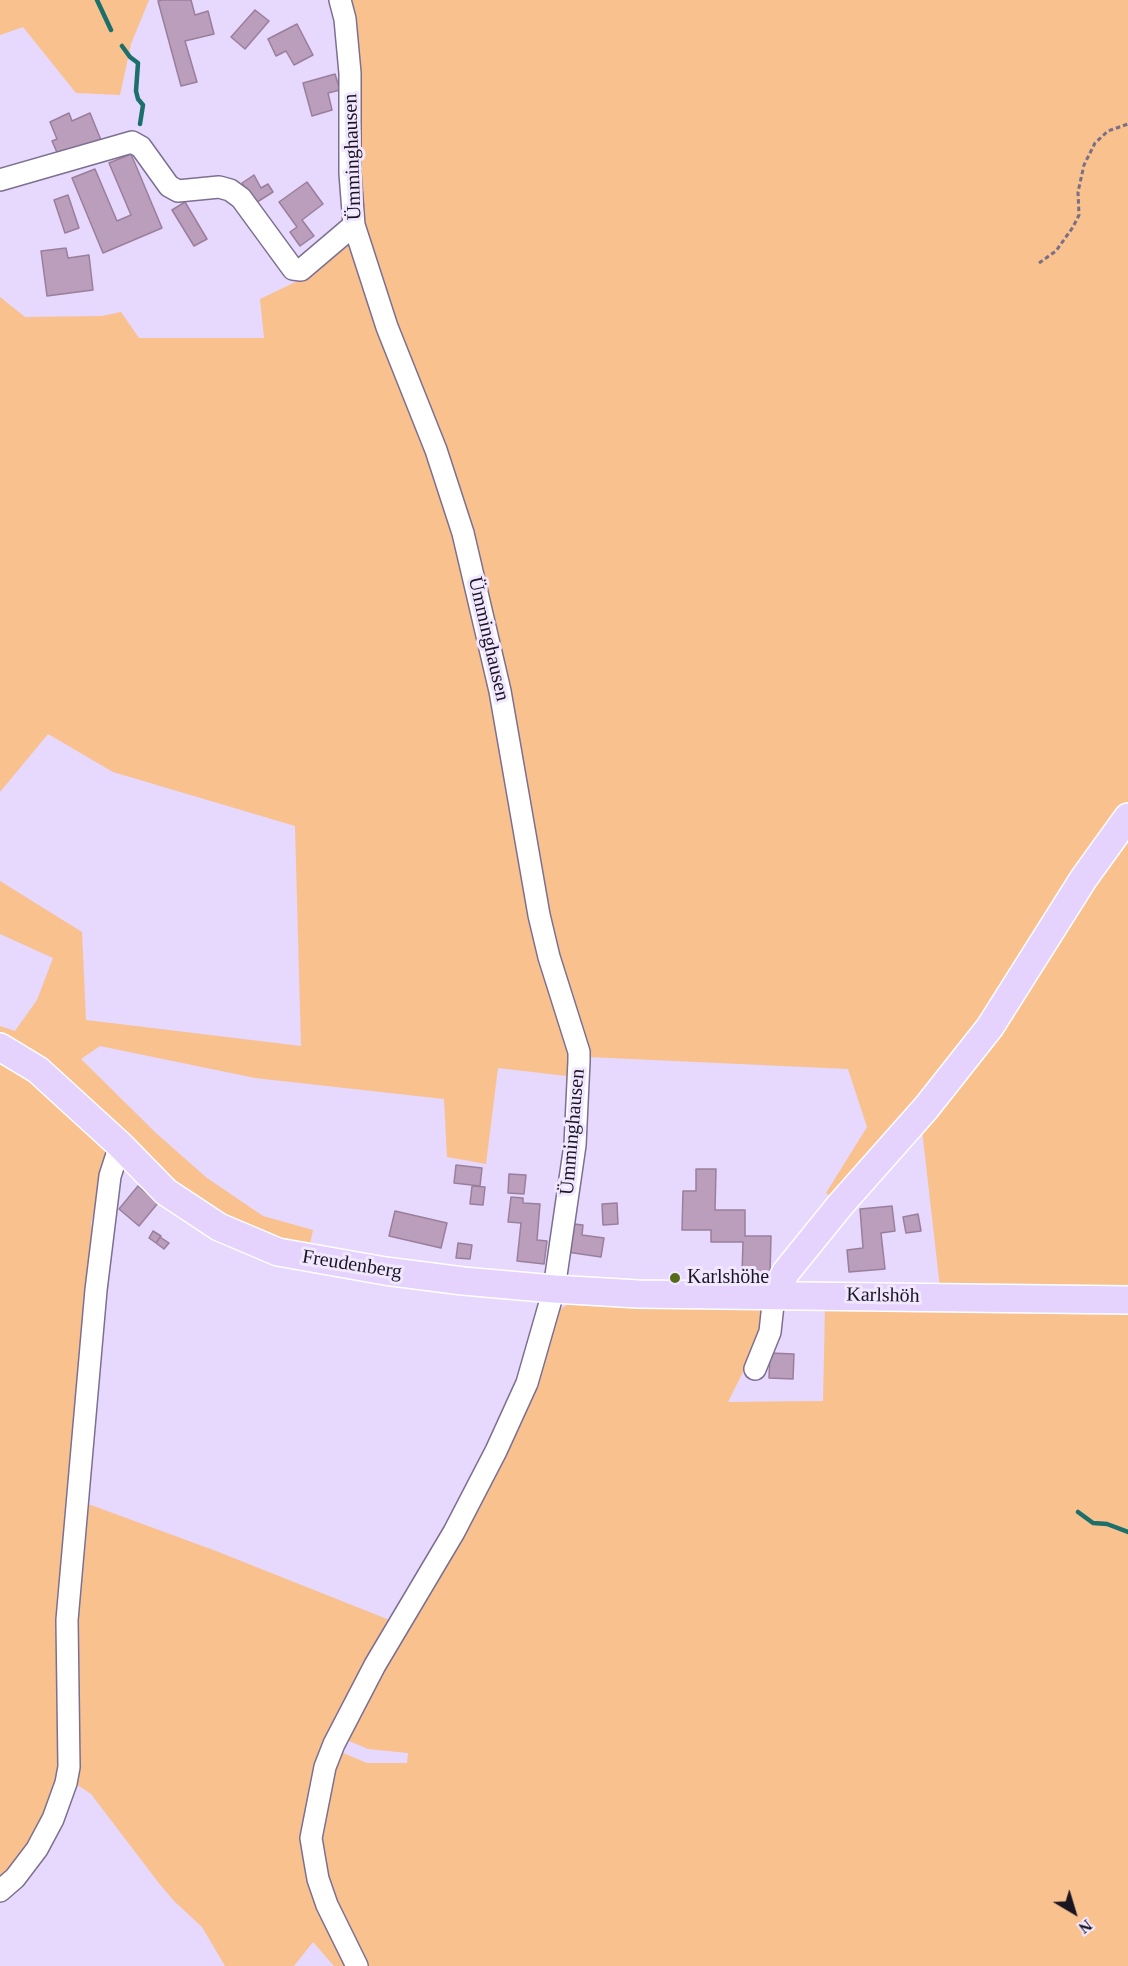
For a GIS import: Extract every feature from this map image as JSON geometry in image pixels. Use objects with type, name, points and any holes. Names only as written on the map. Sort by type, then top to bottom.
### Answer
[{"type":"main road","points":[[774,1295],[786,1272],[962,1064],[990,1027],[1084,878],[1128,817]]},
{"type":"main road","name":"Freudenberg","points":[[0,1047],[38,1070],[120,1145],[166,1192],[236,1235],[278,1252],[385,1271],[554,1289],[638,1294],[774,1295]]},
{"type":"main road","name":"Karlshöh","points":[[774,1295],[1128,1300]]},
{"type":"street","name":"Ümminghausen","points":[[340,0],[345,19],[350,72],[350,173],[354,225],[387,327],[436,450],[463,533],[500,691],[539,915],[549,957],[579,1052],[575,1145],[554,1289],[527,1383],[496,1451],[454,1532],[354,1704],[325,1767],[311,1838],[318,1879],[327,1905],[357,1966]]},
{"type":"street","points":[[0,180],[132,142],[145,151],[170,186],[178,191],[219,187],[231,190],[241,198],[292,269],[301,270],[354,225]]},
{"type":"street","points":[[0,1891],[15,1878],[37,1849],[53,1819],[66,1783],[69,1767],[67,1620],[96,1290],[110,1176],[120,1145]]},
{"type":"street","points":[[754,1369],[770,1332],[774,1295]]},
{"type":"path","points":[[1039,262],[1056,250],[1079,215],[1078,192],[1084,165],[1095,144],[1108,131],[1128,124]]},
{"type":"shaded area","points":[[0,0],[149,0],[131,44],[120,95],[76,93],[23,27],[0,35]]},
{"type":"shaded area","points":[[340,0],[1128,0],[1128,817],[1042,946],[841,1204],[826,1193],[867,1127],[848,1069],[588,1057],[575,1077],[498,1068],[486,1164],[447,1157],[444,1099],[255,1078],[100,1046],[81,1059],[157,1134],[207,1178],[263,1216],[313,1230],[308,1253],[210,1213],[0,1039],[0,1026],[15,1031],[37,1000],[53,958],[0,934],[0,881],[82,932],[86,1020],[301,1046],[295,826],[113,772],[48,734],[0,792],[0,297],[25,317],[102,316],[121,312],[139,338],[264,338],[260,299],[308,276],[354,225]]},
{"type":"shaded area","points":[[1128,822],[1128,1290],[940,1288],[921,1121]]},
{"type":"shaded area","points":[[0,1059],[28,1075],[106,1146],[108,1157],[91,1223],[93,1239],[67,1720],[51,1819],[0,1888]]},
{"type":"shaded area","points":[[571,1302],[762,1306],[764,1320],[758,1342],[728,1402],[823,1401],[825,1306],[1128,1307],[1128,1966],[334,1966],[313,1942],[294,1966],[225,1966],[202,1927],[174,1901],[158,1882],[91,1794],[73,1782],[80,1501],[216,1551],[397,1623],[336,1750],[367,1763],[407,1763],[408,1753],[368,1749],[342,1738],[556,1312]]},
{"type":"building","points":[[191,0],[195,15],[208,11],[214,34],[185,41],[197,82],[181,86],[158,1]]},
{"type":"building","points":[[255,10],[269,21],[245,49],[231,37]]},
{"type":"building","points":[[297,24],[313,55],[294,65],[286,51],[276,56],[268,39]]},
{"type":"building","points":[[335,74],[340,90],[328,93],[332,110],[312,116],[303,83]]},
{"type":"building","points":[[69,113],[72,121],[90,113],[101,140],[59,157],[52,141],[57,139],[50,122]]},
{"type":"building","points":[[131,154],[162,228],[103,253],[72,178],[95,169],[117,221],[131,215],[109,163]]},
{"type":"building","points":[[254,175],[261,188],[268,184],[273,192],[254,204],[242,183]]},
{"type":"building","points":[[307,182],[323,204],[302,220],[314,236],[300,246],[290,232],[297,227],[279,202]]},
{"type":"building","points":[[68,195],[79,228],[65,233],[54,200]]},
{"type":"building","points":[[185,202],[207,239],[194,246],[172,210]]},
{"type":"building","points":[[66,248],[68,258],[89,255],[93,290],[47,296],[41,251]]},
{"type":"building","points":[[456,1165],[482,1168],[480,1186],[454,1183]]},
{"type":"building","points":[[696,1169],[716,1169],[715,1210],[745,1210],[745,1236],[771,1236],[770,1274],[742,1274],[743,1242],[711,1242],[711,1230],[682,1230],[683,1191],[696,1191]]},
{"type":"building","points":[[509,1174],[526,1175],[524,1194],[508,1193]]},
{"type":"building","points":[[138,1186],[158,1203],[139,1226],[119,1209]]},
{"type":"building","points":[[472,1186],[485,1187],[483,1205],[470,1204]]},
{"type":"building","points":[[511,1197],[523,1198],[523,1203],[540,1204],[537,1240],[547,1241],[544,1264],[517,1261],[521,1223],[508,1222]]},
{"type":"building","points":[[617,1203],[618,1224],[603,1225],[602,1204]]},
{"type":"building","points":[[892,1206],[895,1231],[881,1233],[885,1269],[849,1272],[847,1250],[863,1248],[860,1209]]},
{"type":"building","points":[[395,1211],[447,1223],[441,1248],[389,1236]]},
{"type":"building","points":[[918,1214],[921,1231],[906,1233],[903,1217]]},
{"type":"building","points":[[574,1224],[583,1225],[582,1235],[604,1238],[601,1257],[567,1252]]},
{"type":"building","points":[[153,1231],[161,1236],[156,1243],[149,1238]]},
{"type":"building","points":[[160,1237],[169,1243],[164,1249],[156,1243]]},
{"type":"building","points":[[458,1243],[472,1245],[470,1259],[456,1258]]},
{"type":"building","points":[[770,1353],[794,1354],[793,1379],[769,1378]]},
{"type":"waterway","points":[[97,0],[111,30]]},
{"type":"waterway","points":[[122,46],[138,63],[136,91],[143,105],[140,124]]},
{"type":"waterway","points":[[1078,1512],[1093,1523],[1107,1524],[1128,1532]]},
{"type":"place","name":"Karlshöhe","points":[[675,1278]]}]
